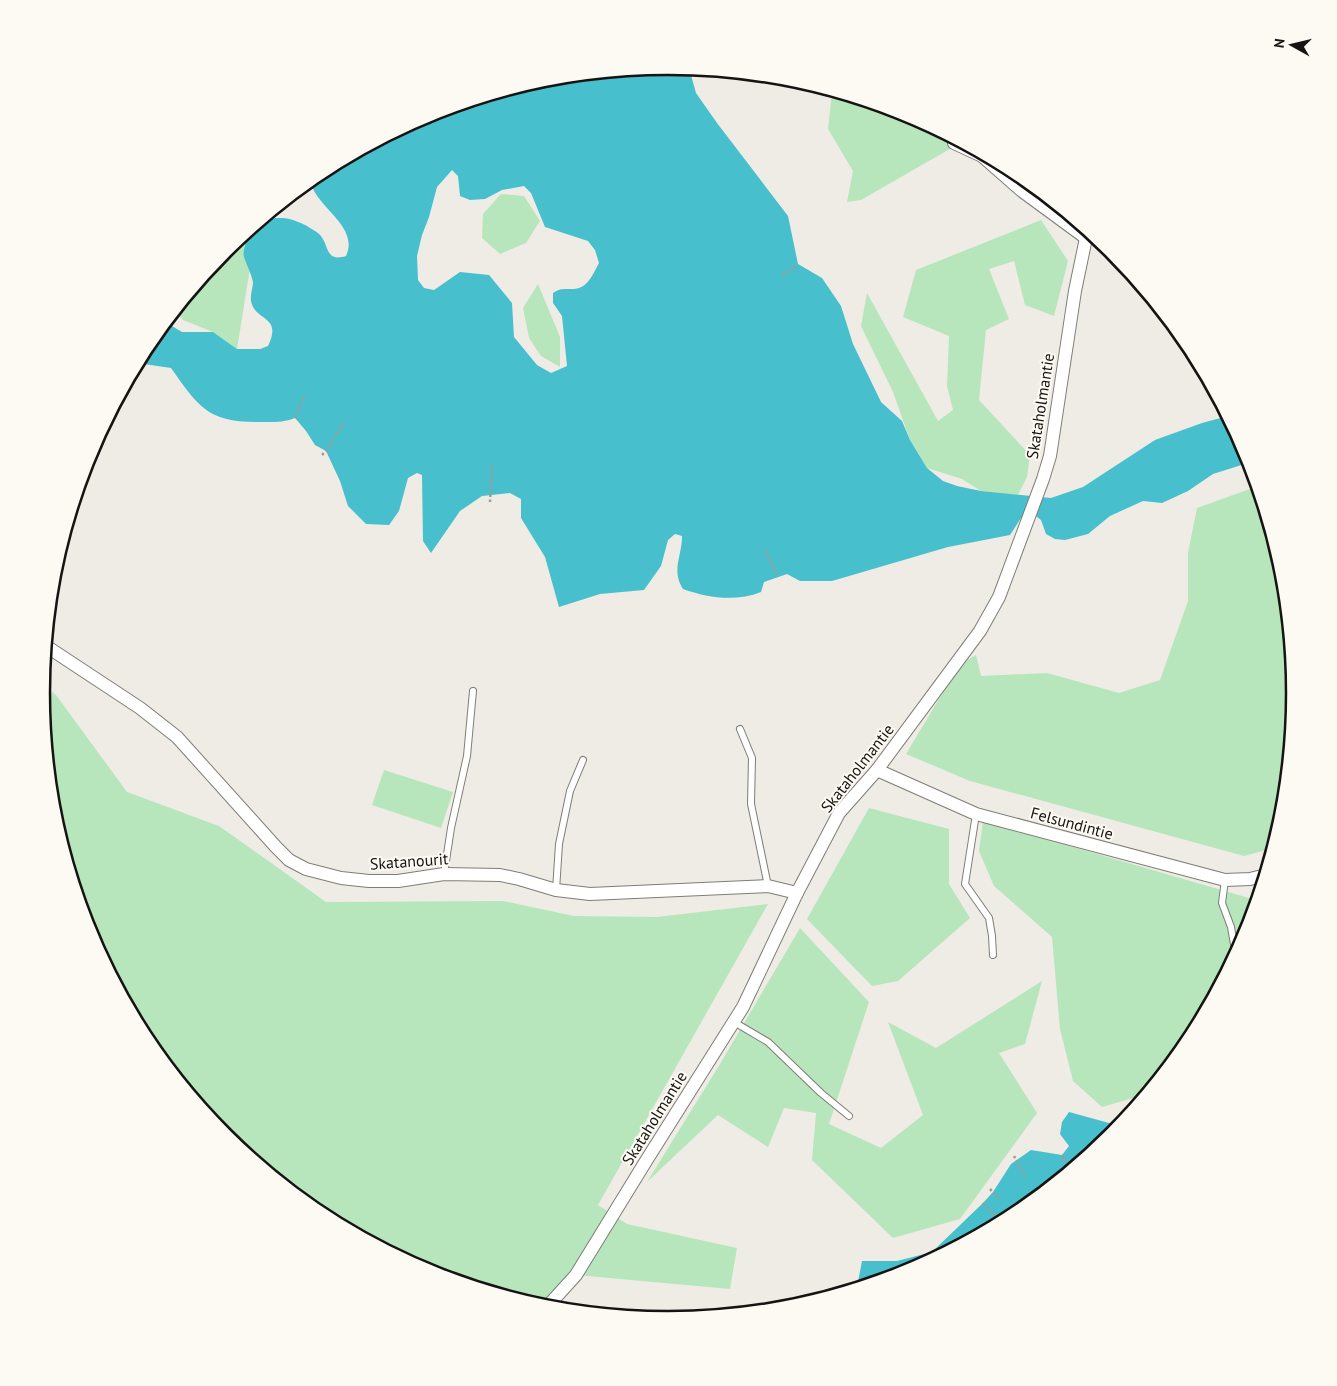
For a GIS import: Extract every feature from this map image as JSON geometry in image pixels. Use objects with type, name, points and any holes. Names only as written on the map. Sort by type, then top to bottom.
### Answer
[{"type":"street","points":[[998,170],[1022,191],[1066,220]]},
{"type":"street","name":"Skataholmantie","points":[[553,1301],[576,1275],[743,1007],[797,893],[839,813],[877,770],[980,631],[999,597],[1050,456],[1070,320],[1087,238]]},
{"type":"street","name":"Skatanourit","points":[[51,650],[140,708],[176,738],[289,860],[306,869],[341,878],[369,881],[398,881],[444,874],[500,875],[556,890],[590,894],[768,886],[797,893]]},
{"type":"street","name":"Felsundintie","points":[[877,770],[976,814],[1225,880],[1259,877]]},
{"type":"lane","points":[[444,874],[451,828],[467,756],[473,691]]},
{"type":"lane","points":[[740,729],[752,758],[751,804],[768,886]]},
{"type":"lane","points":[[556,890],[560,836],[570,791],[583,760]]},
{"type":"lane","points":[[976,814],[964,884],[989,918],[993,955]]},
{"type":"lane","points":[[1225,880],[1222,903],[1231,927],[1234,943]]},
{"type":"lane","points":[[734,1022],[768,1042],[820,1093],[849,1116]]},
{"type":"path","points":[[782,276],[798,264]]},
{"type":"path","points":[[295,418],[304,397]]},
{"type":"path","points":[[322,455],[344,422]]},
{"type":"path","points":[[490,502],[492,465]]},
{"type":"path","points":[[765,550],[778,577]]},
{"type":"path","points":[[1062,1155],[1067,1165]]},
{"type":"path","points":[[1014,1156],[1026,1178]]},
{"type":"path","points":[[990,1189],[1000,1199]]},
{"type":"path","points":[[983,1203],[997,1217]]},
{"type":"green space","points":[[831,97],[867,107],[905,122],[942,138],[955,146],[861,200],[847,202],[853,171],[828,129]]},
{"type":"green space","points":[[501,194],[524,196],[540,221],[526,243],[500,254],[482,238],[483,214]]},
{"type":"green space","points":[[1041,220],[1068,261],[1054,316],[1025,305],[1014,261],[989,269],[1009,319],[986,330],[979,400],[1030,455],[1027,477],[1018,495],[981,491],[962,479],[927,468],[910,440],[893,392],[861,326],[867,293],[938,421],[953,410],[947,386],[949,336],[903,317],[916,270]]},
{"type":"green space","points":[[245,243],[244,255],[250,268],[237,349],[213,332],[183,320],[179,315],[203,285]]},
{"type":"green space","points":[[538,284],[560,337],[560,367],[541,356],[529,338],[523,308]]},
{"type":"green space","points":[[1252,488],[1266,533],[1275,572],[1282,612],[1286,653],[1286,733],[1282,774],[1267,850],[1244,856],[970,781],[906,754],[960,664],[976,655],[981,676],[1047,673],[1119,693],[1160,680],[1188,601],[1188,553],[1197,508]]},
{"type":"green space","points":[[50,690],[56,695],[127,792],[219,826],[326,902],[503,901],[574,916],[657,917],[768,904],[598,1205],[627,1224],[737,1248],[730,1289],[576,1275],[547,1300],[470,1279],[395,1248],[359,1229],[292,1184],[261,1158],[203,1101],[154,1037],[114,967],[97,930],[71,853],[62,814],[55,774],[51,733]]},
{"type":"green space","points":[[384,770],[453,792],[441,828],[372,805]]},
{"type":"green space","points":[[869,808],[949,829],[949,884],[970,918],[898,981],[872,986],[807,919]]},
{"type":"green space","points":[[983,821],[1249,898],[1252,897],[1240,930],[1204,1002],[1183,1037],[1137,1097],[1102,1107],[1073,1081],[1060,1029],[1052,937],[994,886],[979,851]]},
{"type":"green space","points":[[800,928],[869,1002],[829,1124],[881,1148],[923,1115],[888,1022],[936,1048],[1042,981],[1025,1044],[999,1053],[1037,1113],[960,1219],[893,1238],[812,1160],[816,1113],[784,1108],[768,1147],[718,1115],[647,1182],[720,1064]]},
{"type":"water","points":[[668,74],[691,75],[696,93],[788,216],[798,264],[822,278],[841,306],[853,344],[881,402],[902,421],[910,440],[927,468],[943,481],[981,491],[1051,498],[1083,487],[1155,440],[1222,418],[1243,464],[1213,474],[1188,491],[1162,503],[1143,501],[1110,516],[1088,534],[1065,540],[1055,539],[1046,534],[1041,520],[1033,514],[1021,518],[1010,535],[948,547],[832,581],[800,581],[787,574],[764,582],[761,592],[742,597],[712,597],[683,589],[677,569],[682,536],[675,534],[668,540],[661,566],[644,590],[600,594],[559,607],[545,557],[521,518],[521,499],[510,493],[482,496],[460,511],[431,553],[423,541],[422,475],[417,473],[408,478],[399,511],[389,525],[366,524],[348,506],[340,481],[326,451],[315,445],[295,418],[272,422],[226,419],[215,415],[197,402],[171,368],[145,364],[171,325],[182,332],[213,332],[237,349],[260,349],[268,346],[272,336],[272,329],[267,320],[253,308],[251,301],[253,282],[244,256],[246,242],[272,218],[283,218],[306,226],[318,233],[330,254],[334,257],[346,256],[349,245],[347,235],[313,187],[359,157],[395,138],[470,107],[548,86],[588,80]],"holes":[[[452,170],[458,176],[460,196],[470,200],[485,199],[502,190],[524,186],[531,193],[545,227],[588,241],[595,250],[599,263],[586,284],[577,289],[562,289],[553,293],[553,303],[562,316],[567,366],[551,373],[537,365],[514,337],[512,303],[489,275],[460,272],[434,290],[424,288],[418,280],[417,256],[422,235],[437,187]]]},
{"type":"water","points":[[1069,1112],[1112,1124],[1045,1184],[978,1229],[942,1248],[858,1282],[862,1261],[897,1261],[932,1252],[993,1192],[1011,1164],[1031,1150],[1062,1155],[1069,1146],[1060,1134],[1062,1122]]}]
